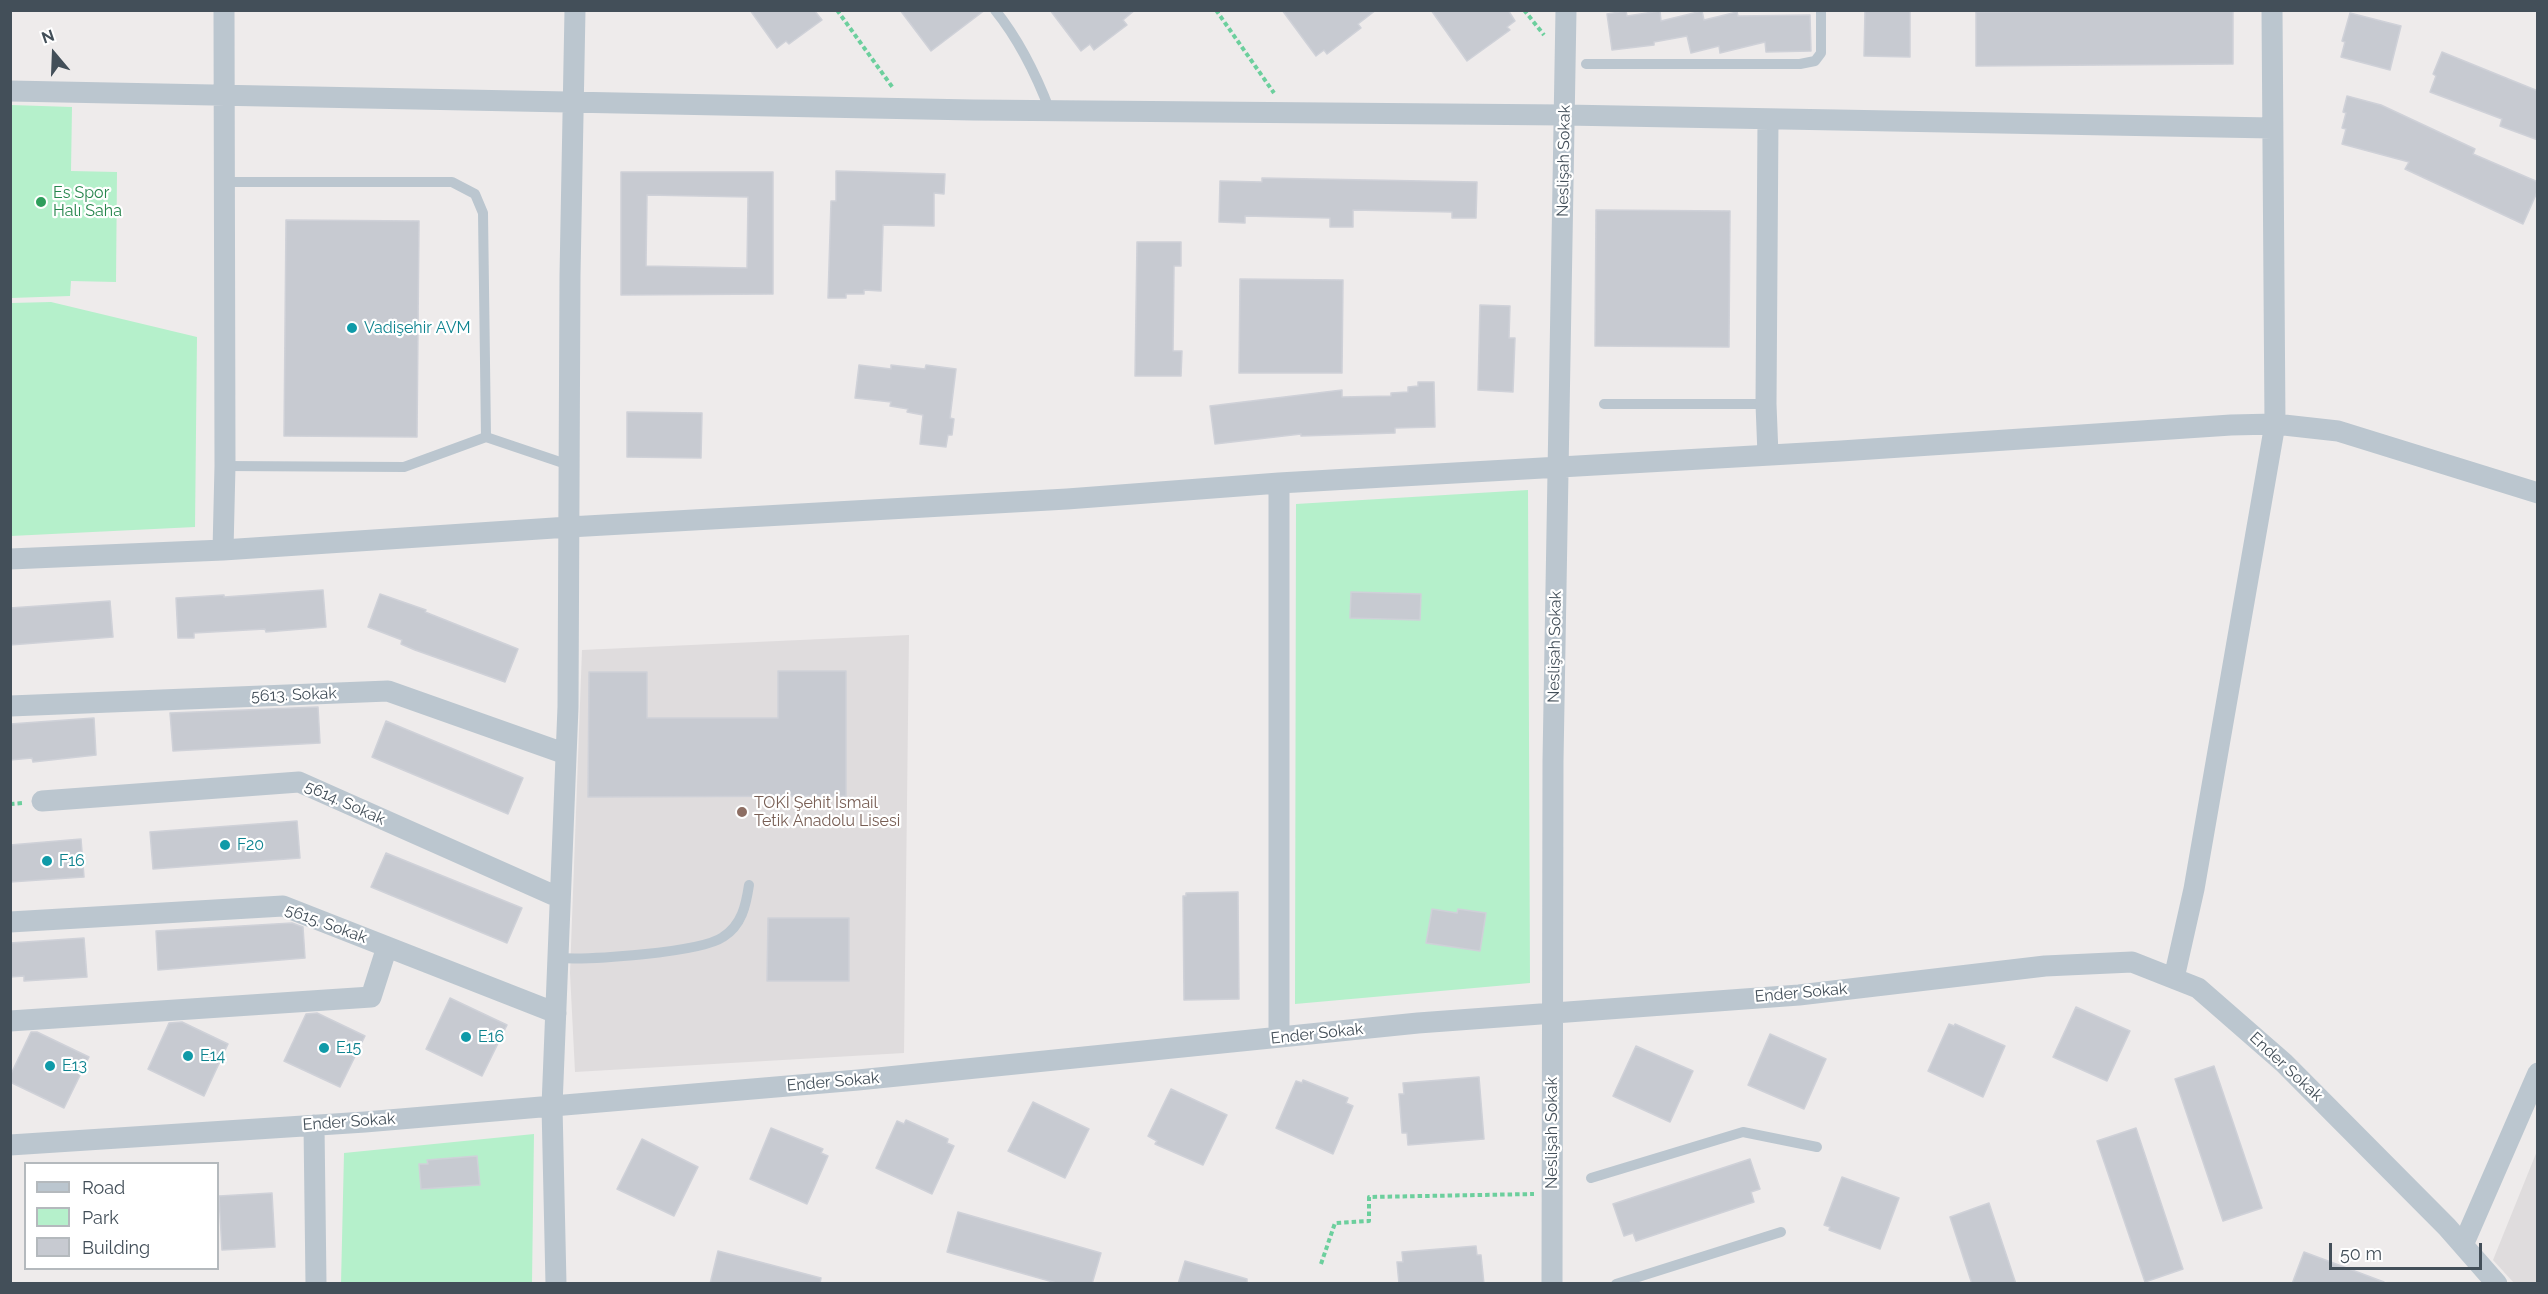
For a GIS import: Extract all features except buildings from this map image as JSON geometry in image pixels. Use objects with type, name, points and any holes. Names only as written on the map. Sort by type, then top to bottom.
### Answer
[{"type":"street","points":[[223,550],[225,466],[224,10]]},
{"type":"street","points":[[556,1284],[552,1106],[566,754],[575,10]]},
{"type":"street","name":"Neslişah Sokak","points":[[1552,1284],[1553,761],[1566,10]]},
{"type":"street","points":[[2174,978],[2194,889],[2275,424],[2272,10]]},
{"type":"street","points":[[10,91],[908,109],[1564,115],[2272,128]]},
{"type":"street","points":[[1768,118],[1766,404],[1768,455]]},
{"type":"street","points":[[10,559],[223,550],[2231,425],[2275,424],[2338,431],[2538,493]]},
{"type":"street","points":[[1279,1037],[1280,483]]},
{"type":"street","name":"5613. Sokak","points":[[10,706],[388,691],[566,754]]},
{"type":"street","name":"5614. Sokak","points":[[42,801],[299,782],[560,898]]},
{"type":"street","name":"5615. Sokak","points":[[10,922],[283,906],[556,1013]]},
{"type":"street","points":[[10,1021],[371,997],[387,947]]},
{"type":"street","name":"Ender Sokak","points":[[10,1145],[314,1125],[858,1080],[1279,1037],[1552,1012],[1798,994],[2056,966],[2132,962],[2198,988],[2284,1063],[2463,1245],[2497,1284]]},
{"type":"street","points":[[2463,1245],[2538,1074]]},
{"type":"street","points":[[314,1125],[316,1284]]},
{"type":"lane","points":[[994,10],[1011,29],[1035,72],[1050,111]]},
{"type":"lane","points":[[1586,64],[1800,64],[1815,61],[1821,53],[1821,10]]},
{"type":"lane","points":[[225,182],[452,182],[474,194],[483,213],[486,437]]},
{"type":"lane","points":[[1604,404],[1766,404]]},
{"type":"lane","points":[[225,466],[404,467],[486,437],[569,465]]},
{"type":"lane","points":[[558,958],[584,960],[682,949],[723,937],[744,915],[749,885]]},
{"type":"lane","points":[[1591,1178],[1743,1132],[1818,1147]]},
{"type":"lane","points":[[1616,1284],[1781,1232]]},
{"type":"path","points":[[837,10],[908,109]]},
{"type":"path","points":[[1216,10],[1287,113]]},
{"type":"path","points":[[1321,1264],[1335,1223],[1369,1221],[1369,1197],[1552,1193]]},
{"type":"shaded area","name":"TOKİ Şehit İsmail Tetik Anadolu Lisesi","points":[[909,635],[904,1053],[575,1072],[570,973],[582,650]]},
{"type":"shaded area","points":[[2537,1151],[2537,1283],[2514,1283],[2493,1260]]},
{"type":"green space","name":"Es Spor Halı Saha","points":[[11,105],[72,107],[71,171],[117,172],[116,282],[71,281],[70,296],[11,298]]},
{"type":"green space","points":[[51,302],[197,337],[195,527],[11,536],[11,303]]},
{"type":"green space","points":[[1528,490],[1530,983],[1295,1004],[1296,504]]},
{"type":"green space","points":[[534,1134],[532,1283],[341,1284],[344,1153]]},
{"type":"place","name":"Es Spor Halı Saha","points":[[41,202]]},
{"type":"place","name":"Vadişehir AVM","points":[[352,328]]},
{"type":"place","name":"TOKİ Şehit İsmail Tetik Anadolu Lisesi","points":[[742,812]]},
{"type":"place","name":"F20","points":[[225,845]]},
{"type":"place","name":"F16","points":[[47,861]]},
{"type":"place","name":"E16","points":[[466,1037]]},
{"type":"place","name":"E15","points":[[324,1048]]},
{"type":"place","name":"E14","points":[[188,1056]]},
{"type":"place","name":"E13","points":[[50,1066]]}]
